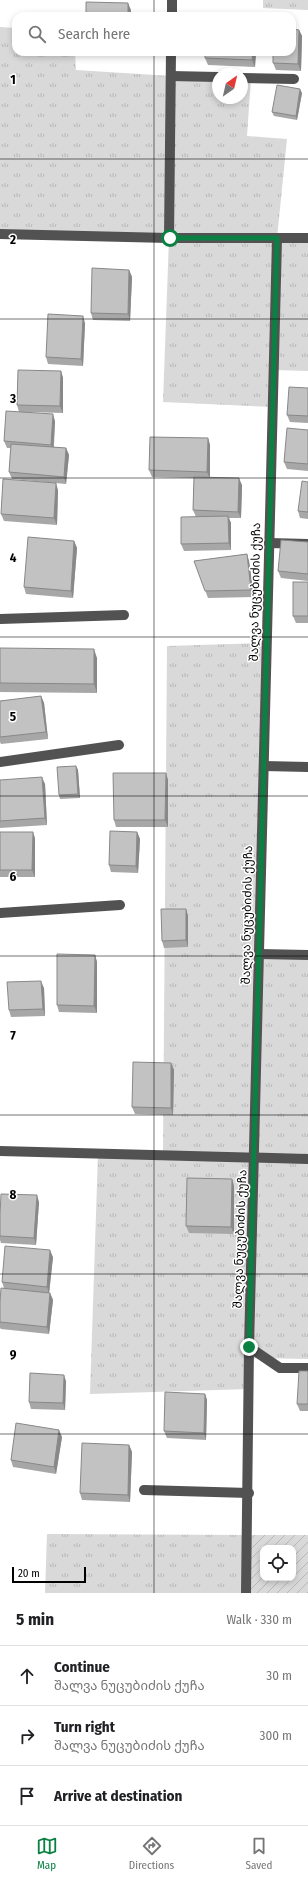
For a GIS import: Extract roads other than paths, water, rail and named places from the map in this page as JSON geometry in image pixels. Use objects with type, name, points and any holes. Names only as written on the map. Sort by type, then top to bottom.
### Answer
[{"type":"street","points":[[172,0],[172,12]]},
{"type":"street","points":[[170,238],[171,56]]},
{"type":"street","points":[[171,76],[212,77]]},
{"type":"street","points":[[248,78],[294,79]]},
{"type":"street","points":[[0,234],[170,238],[308,238]]},
{"type":"street","name":"შალვა ნუცუბიძის ქუჩა","points":[[246,1593],[249,1492],[249,1347],[255,1158],[277,238]]},
{"type":"street","points":[[269,543],[308,544]]},
{"type":"street","points":[[0,619],[124,615]]},
{"type":"street","points":[[0,762],[119,745]]},
{"type":"street","points":[[264,766],[308,767]]},
{"type":"street","points":[[0,913],[120,905]]},
{"type":"street","points":[[259,954],[308,955]]},
{"type":"street","points":[[0,1151],[308,1159]]},
{"type":"street","points":[[249,1347],[280,1368],[308,1368]]},
{"type":"street","points":[[144,1490],[249,1492]]}]
